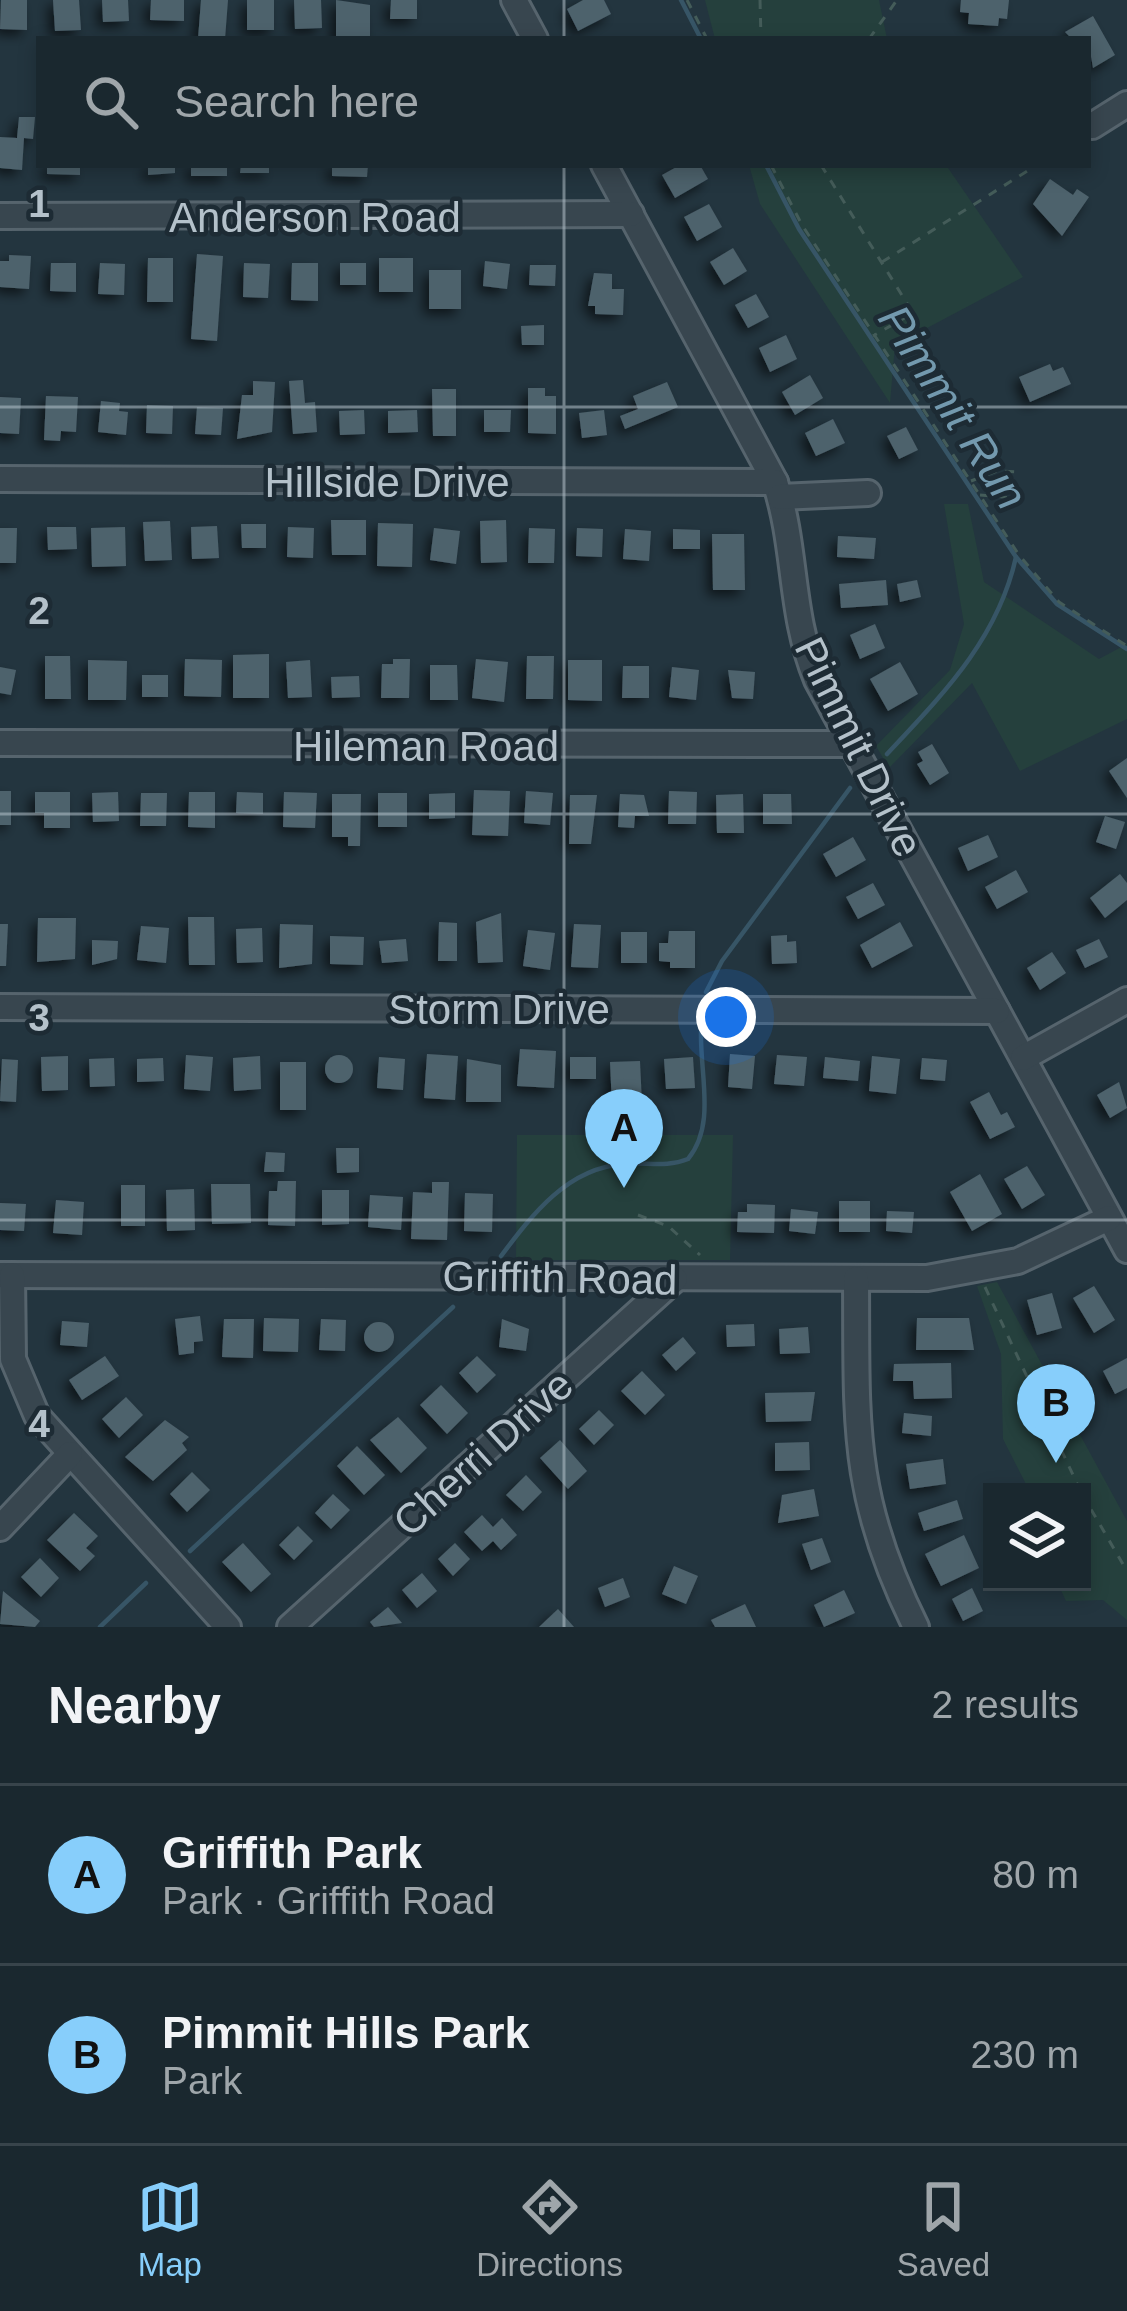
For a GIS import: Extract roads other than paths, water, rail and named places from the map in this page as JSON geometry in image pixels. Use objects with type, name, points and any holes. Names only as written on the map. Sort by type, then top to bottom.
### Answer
[{"type":"street","points":[[514,0],[533,36]]},
{"type":"street","points":[[1092,126],[1127,104]]},
{"type":"street","name":"Pimmit Drive","points":[[606,168],[777,489],[802,644],[851,744],[1127,1250]]},
{"type":"street","name":"Anderson Road","points":[[0,215],[631,214]]},
{"type":"street","name":"Hillside Drive","points":[[0,479],[868,493]]},
{"type":"street","name":"Hileman Road","points":[[0,743],[851,744]]},
{"type":"street","points":[[1023,1058],[1127,1000]]},
{"type":"street","name":"Storm Drive","points":[[0,1007],[997,1011]]},
{"type":"street","name":"Griffith Road","points":[[6,1275],[856,1280],[979,1271],[1054,1246],[1109,1218]]},
{"type":"street","points":[[6,1275],[17,1378],[38,1416],[227,1627]]},
{"type":"street","name":"Cherri Drive","points":[[290,1627],[675,1280]]},
{"type":"street","points":[[856,1280],[860,1472],[872,1528],[916,1627]]},
{"type":"street","points":[[0,1528],[70,1454]]},
{"type":"waterway","name":"Pimmit Run","points":[[681,0],[699,36]]},
{"type":"waterway","name":"Pimmit Run","points":[[768,168],[799,229],[1016,557],[1057,604],[1127,649]]},
{"type":"waterway","points":[[887,754],[948,687],[982,640],[1008,587],[1016,557]]},
{"type":"waterway","points":[[706,992],[722,961],[850,788]]},
{"type":"waterway","points":[[501,1256],[553,1196],[585,1174],[624,1164],[688,1159],[697,1146],[704,1115],[701,1032]]},
{"type":"waterway","points":[[190,1551],[453,1307]]},
{"type":"waterway","points":[[100,1627],[146,1583]]},
{"type":"place","name":"Griffith Park","points":[[624,1188]]},
{"type":"place","name":"Pimmit Hills Park","points":[[1056,1463]]}]
